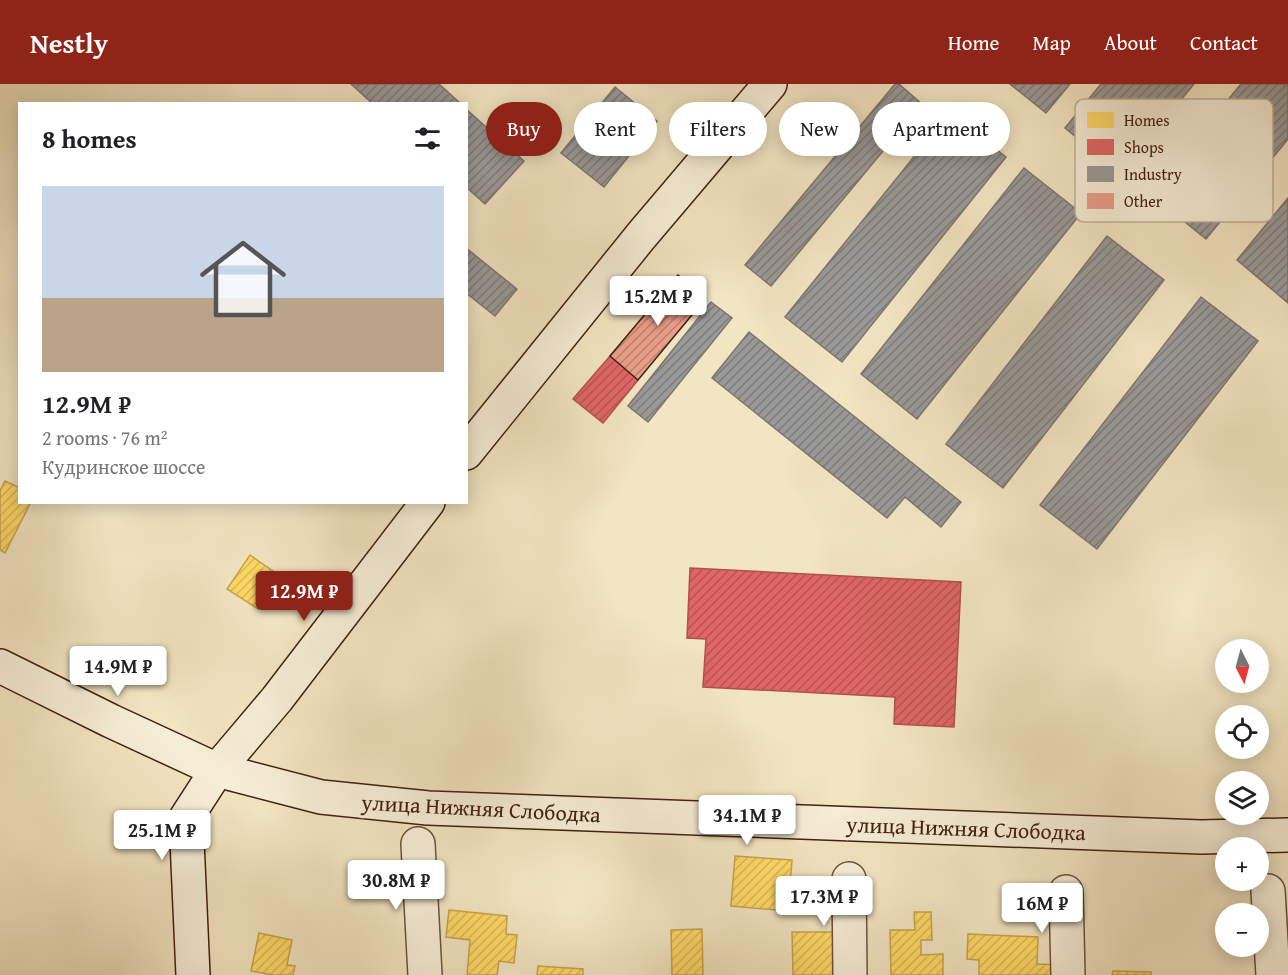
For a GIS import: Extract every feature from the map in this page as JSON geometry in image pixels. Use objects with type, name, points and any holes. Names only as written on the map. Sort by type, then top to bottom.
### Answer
[{"type":"main road","points":[[468,451],[641,236],[770,84]]},
{"type":"main road","points":[[193,975],[186,818],[217,770],[277,699],[426,504]]},
{"type":"main road","name":"улица Нижняя Слободка","points":[[0,666],[217,770],[313,795],[428,808],[1200,837],[1288,835]]},
{"type":"main road","points":[[418,844],[426,975]]},
{"type":"main road","points":[[849,879],[850,975]]},
{"type":"main road","points":[[1268,891],[1273,975]]},
{"type":"main road","points":[[1066,892],[1068,975]]},
{"type":"building: Homes","points":[[5,481],[18,487],[18,504],[30,504],[5,553],[0,550],[0,491]]},
{"type":"building: Homes","points":[[250,555],[280,576],[258,609],[227,589]]},
{"type":"building: Homes","points":[[735,856],[792,860],[788,911],[731,906]]},
{"type":"building: Homes","points":[[449,910],[507,916],[506,934],[517,935],[514,963],[499,961],[497,975],[467,975],[470,940],[446,937]]},
{"type":"building: Homes","points":[[914,912],[931,912],[932,940],[921,940],[921,955],[943,954],[943,975],[891,975],[890,930],[915,930]]},
{"type":"building: Homes","points":[[702,929],[703,975],[672,975],[671,930]]},
{"type":"building: Homes","points":[[792,932],[843,932],[844,975],[793,975]]},
{"type":"building: Homes","points":[[259,933],[292,940],[287,965],[295,966],[293,975],[273,975],[251,971]]},
{"type":"building: Homes","points":[[968,934],[1038,937],[1037,964],[1060,965],[1059,975],[979,975],[979,960],[967,959]]},
{"type":"building: Homes","points":[[538,966],[583,969],[583,975],[537,975]]},
{"type":"building: Homes","points":[[1113,971],[1151,972],[1151,975],[1112,975]]},
{"type":"building: Shops","points":[[610,356],[638,380],[603,423],[573,399]]},
{"type":"building: Shops","points":[[690,568],[961,582],[954,727],[894,724],[895,697],[703,687],[706,639],[687,638]]},
{"type":"building: Industry","points":[[351,84],[439,84],[459,102],[371,102]]},
{"type":"building: Industry","points":[[895,84],[899,84],[920,102],[880,102]]},
{"type":"building: Industry","points":[[1010,84],[1070,84],[1046,113]]},
{"type":"building: Industry","points":[[1101,84],[1194,84],[1182,99],[1089,99]]},
{"type":"building: Industry","points":[[1241,84],[1288,84],[1288,139],[1273,157],[1273,99],[1229,99]]},
{"type":"building: Industry","points":[[615,87],[634,102],[603,102]]},
{"type":"building: Industry","points":[[468,111],[486,127],[486,156],[518,156],[524,161],[485,204],[468,189]]},
{"type":"building: Industry","points":[[872,112],[872,156],[879,156],[771,286],[745,265],[835,156],[860,156],[860,126]]},
{"type":"building: Industry","points":[[1075,116],[1075,136],[1065,128]]},
{"type":"building: Industry","points":[[574,137],[574,156],[629,156],[604,187],[562,152]]},
{"type":"building: Industry","points":[[915,156],[1006,157],[842,362],[785,317]]},
{"type":"building: Industry","points":[[1024,168],[1075,208],[1075,221],[917,419],[861,374]]},
{"type":"building: Industry","points":[[1288,198],[1288,303],[1237,260],[1268,222],[1273,222],[1273,216]]},
{"type":"building: Industry","points":[[1185,222],[1220,222],[1206,239]]},
{"type":"building: Industry","points":[[1107,236],[1164,280],[1003,488],[946,444]]},
{"type":"building: Industry","points":[[468,250],[517,289],[495,316],[468,295]]},
{"type":"building: Industry","points":[[1201,297],[1258,341],[1097,549],[1040,505]]},
{"type":"building: Industry","points":[[711,302],[732,318],[648,422],[628,406]]},
{"type":"building: Industry","points":[[749,332],[961,502],[941,527],[905,497],[887,518],[712,378]]},
{"type":"building: Other","points":[[678,275],[706,298],[638,380],[610,356]]}]
